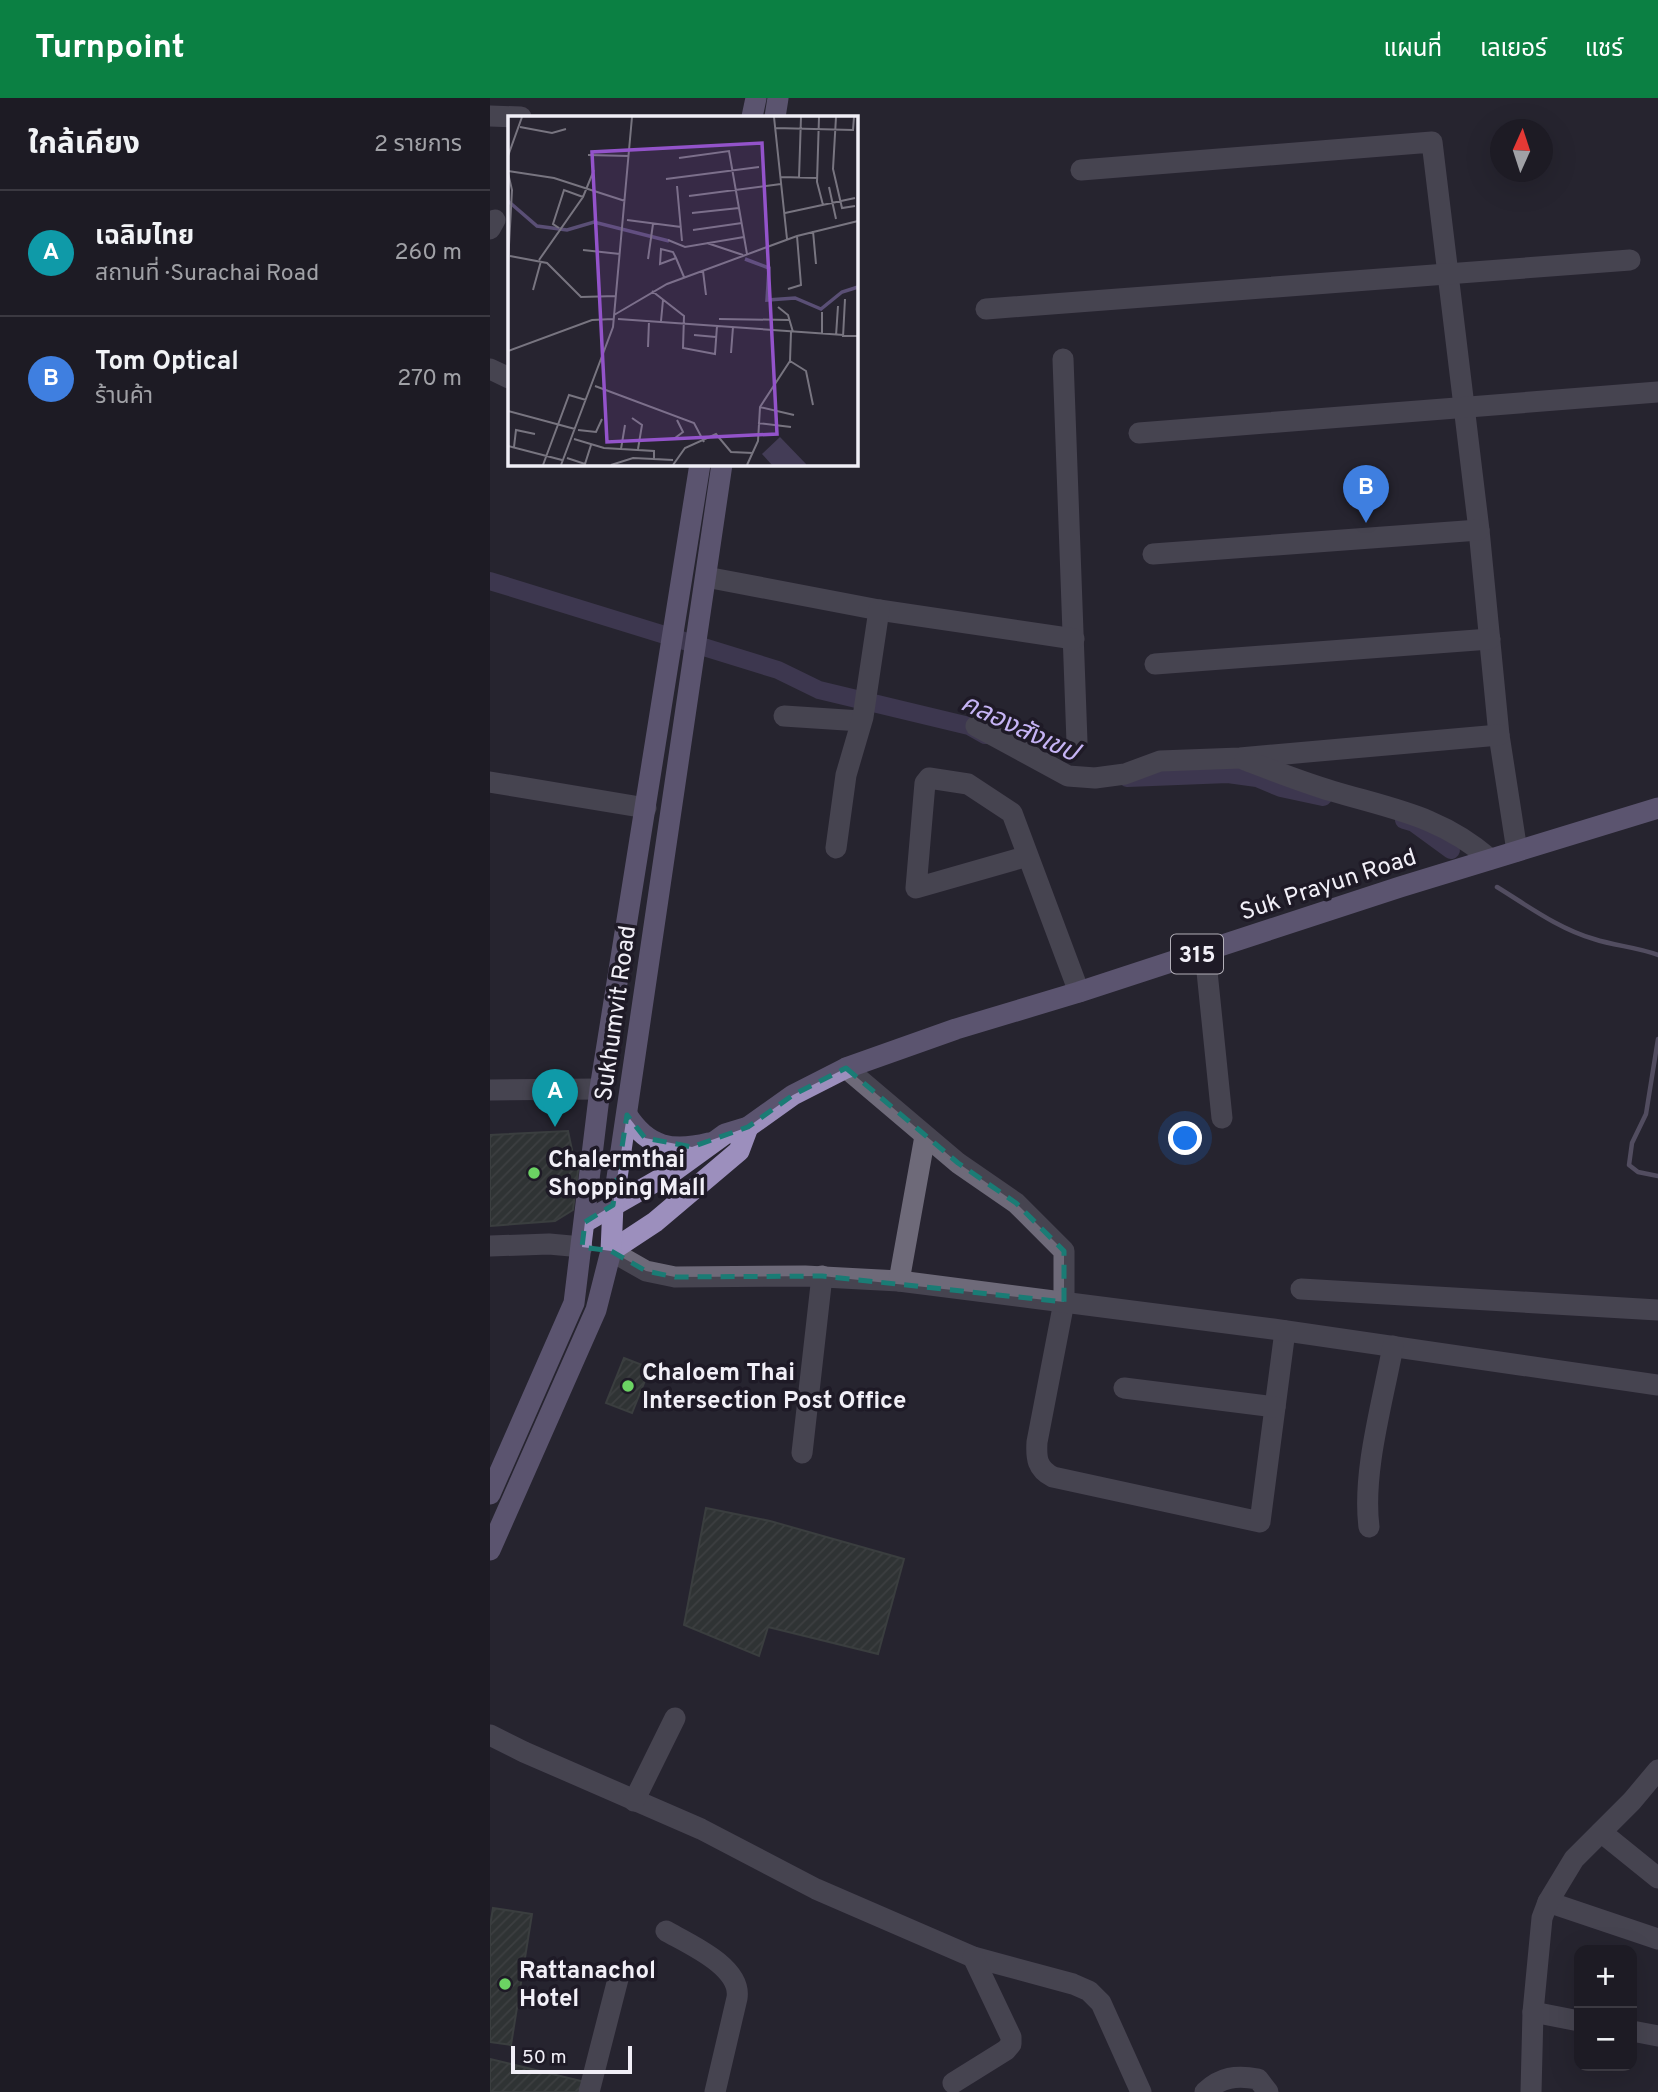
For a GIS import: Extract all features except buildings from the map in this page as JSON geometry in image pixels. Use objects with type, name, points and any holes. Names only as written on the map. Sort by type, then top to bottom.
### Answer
[{"type":"main road","points":[[752,116],[756,98]]},
{"type":"main road","points":[[775,116],[778,98]]},
{"type":"main road","name":"Sukhumvit Road","points":[[490,1494],[574,1303],[600,1089],[700,466]]},
{"type":"main road","name":"Sukhumvit Road","points":[[490,1550],[596,1310],[611,1251],[613,1205],[722,466]]},
{"type":"main road","name":"Suk Prayun Road","points":[[585,1222],[674,1171],[725,1134],[748,1127],[793,1095],[846,1068],[956,1029],[1658,808]]},
{"type":"main road","points":[[627,1115],[645,1138],[656,1143],[681,1148],[713,1143]]},
{"type":"main road","name":"Suk Prayun Road","points":[[611,1251],[655,1222],[739,1150],[748,1127]]},
{"type":"main road","points":[[582,1247],[611,1251]]},
{"type":"street","points":[[490,116],[508,117]]},
{"type":"street","points":[[1081,170],[1432,142],[1479,530],[1499,735],[1517,851]]},
{"type":"street","points":[[986,309],[1630,260]]},
{"type":"street","points":[[1063,359],[1077,742]]},
{"type":"street","points":[[490,369],[508,378]]},
{"type":"street","points":[[1139,433],[1658,392]]},
{"type":"street","points":[[1153,554],[1479,530]]},
{"type":"street","points":[[706,577],[880,610],[1074,639]]},
{"type":"street","points":[[836,848],[846,775],[862,719],[880,610]]},
{"type":"street","points":[[1155,664],[1490,639]]},
{"type":"street","points":[[783,716],[862,719]]},
{"type":"street","points":[[976,726],[1068,776],[1095,778],[1125,774],[1160,761],[1240,758],[1499,735]]},
{"type":"street","points":[[1240,758],[1284,775],[1431,821],[1468,841],[1490,859]]},
{"type":"street","points":[[1028,856],[916,888],[925,783],[929,778],[968,784],[1012,813],[1079,992]]},
{"type":"street","points":[[490,782],[646,807]]},
{"type":"street","points":[[1205,952],[1222,1118]]},
{"type":"street","points":[[846,1068],[958,1163],[1016,1203],[1064,1251],[1064,1302],[1037,1442],[1036,1458],[1042,1472],[1053,1477],[1260,1522],[1284,1331]]},
{"type":"street","points":[[490,1090],[600,1089]]},
{"type":"street","points":[[899,1281],[925,1136]]},
{"type":"street","points":[[490,1246],[549,1244],[582,1247]]},
{"type":"street","points":[[611,1251],[646,1272],[675,1277],[822,1276],[899,1281],[1284,1331],[1658,1385]]},
{"type":"street","points":[[802,1453],[822,1276]]},
{"type":"street","points":[[1301,1289],[1658,1310]]},
{"type":"street","points":[[1369,1527],[1367,1505],[1371,1464],[1393,1346]]},
{"type":"street","points":[[1124,1388],[1275,1407]]},
{"type":"street","points":[[634,1801],[675,1718]]},
{"type":"street","points":[[490,1735],[701,1829],[816,1889],[973,1957],[1073,1984],[1089,1991],[1101,2003],[1141,2092]]},
{"type":"street","points":[[1531,2092],[1533,2012],[1542,1919],[1548,1902],[1574,1859],[1632,1801],[1658,1770]]},
{"type":"street","points":[[1601,1832],[1658,1878]]},
{"type":"street","points":[[1548,1902],[1658,1939]]},
{"type":"street","points":[[666,1931],[713,1959],[738,1985],[715,2092]]},
{"type":"street","points":[[953,2083],[1006,2050],[1011,2044],[1011,2037],[973,1957]]},
{"type":"street","points":[[589,2092],[618,1979]]},
{"type":"street","points":[[1533,2012],[1574,2020]]},
{"type":"street","points":[[1637,2032],[1658,2036]]},
{"type":"street","points":[[1205,2092],[1212,2085],[1227,2078],[1240,2076],[1258,2079],[1268,2092]]},
{"type":"highlighted area","points":[[846,1068],[958,1163],[1016,1203],[1064,1251],[1064,1302],[822,1276],[675,1277],[646,1271],[611,1251],[582,1247],[585,1222],[613,1205],[627,1115],[645,1138],[692,1147],[748,1127],[793,1095]]},
{"type":"waterway","name":"คลองสังเขป","points":[[490,581],[778,670],[819,690],[969,726],[985,735]]},
{"type":"waterway","name":"คลองสังเขป","points":[[1127,778],[1228,774],[1257,778],[1281,788],[1323,797]]},
{"type":"waterway","name":"คลองสังเขป","points":[[1404,820],[1414,823],[1451,850]]},
{"type":"waterway","points":[[1497,887],[1581,935],[1658,955]]},
{"type":"waterway","points":[[1658,1039],[1646,1114],[1632,1143],[1629,1165],[1638,1172],[1658,1176]]},
{"type":"place","name":"Tom Optical","points":[[1366,523]]},
{"type":"place","name":"เฉลิมไทย","points":[[555,1127]]},
{"type":"place","name":"Chalermthai Shopping Mall","points":[[534,1173]]},
{"type":"place","name":"Chaloem Thai Intersection Post Office","points":[[628,1386]]},
{"type":"place","name":"Rattanachol Hotel","points":[[505,1984]]}]
